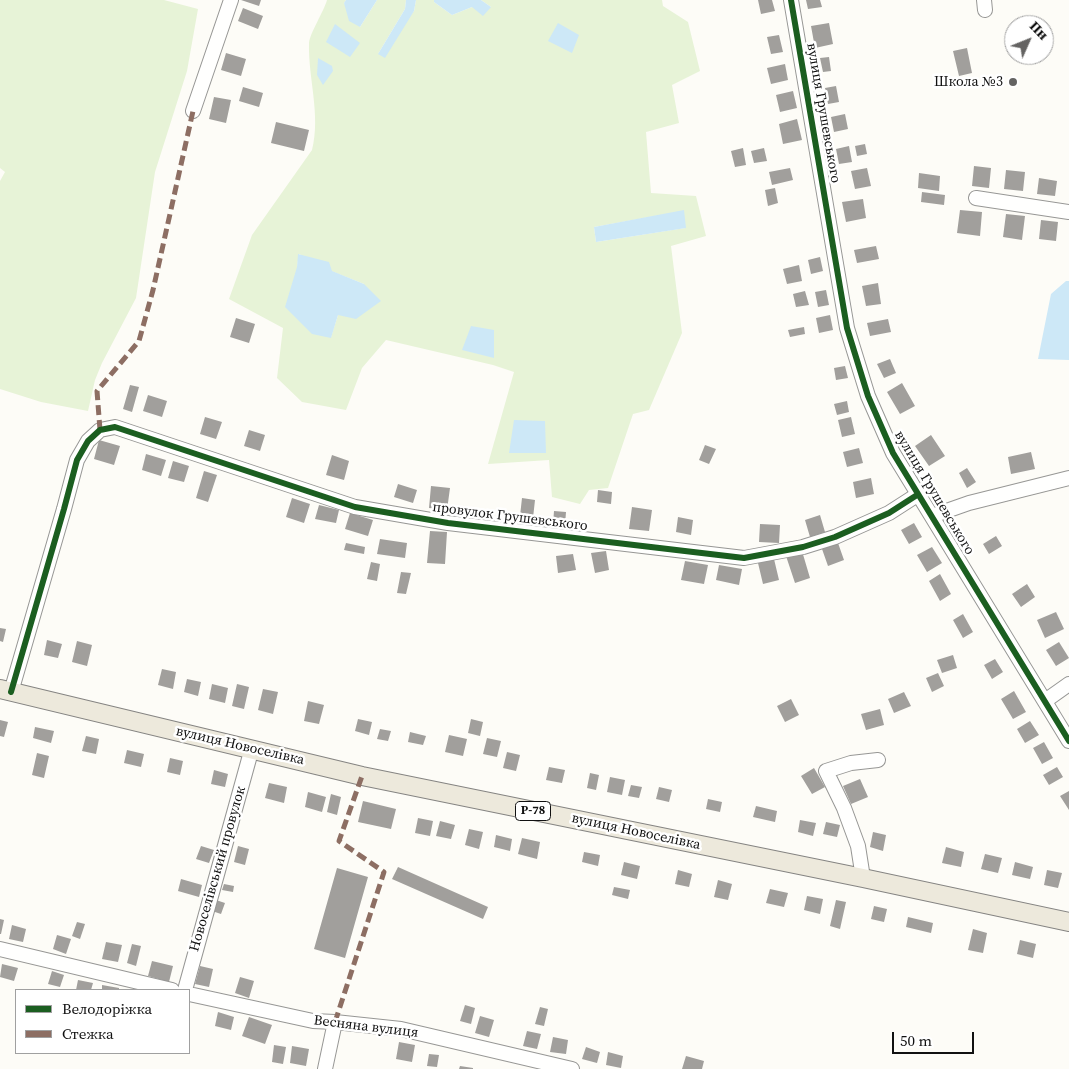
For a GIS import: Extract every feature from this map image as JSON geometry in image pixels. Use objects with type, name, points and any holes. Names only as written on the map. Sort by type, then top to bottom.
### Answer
[{"type":"main road","name":"вулиця Новоселівка","points":[[5,691],[252,748],[362,776],[1069,922]]},
{"type":"street","points":[[193,111],[231,0]]},
{"type":"street","name":"вулиця Грушевського","points":[[792,0],[847,328],[868,396],[893,453],[1069,741]]},
{"type":"street","points":[[976,198],[1069,212]]},
{"type":"street","name":"провулок Грушевського","points":[[5,691],[64,509],[77,460],[88,441],[100,430],[115,428],[355,508],[458,524],[744,558],[803,547],[835,537],[889,513],[917,494]]},
{"type":"street","points":[[932,516],[969,504],[1069,478]]},
{"type":"street","points":[[1045,701],[1069,684]]},
{"type":"street","name":"Новоселівський провулок","points":[[184,989],[252,748]]},
{"type":"street","points":[[863,878],[858,846],[844,808],[826,771],[851,763],[878,760]]},
{"type":"street","points":[[0,948],[168,989]]},
{"type":"street","name":"Весняна вулиця","points":[[190,994],[313,1022],[335,1022],[401,1029],[572,1069]]},
{"type":"street","points":[[326,1069],[335,1022]]},
{"type":"green space","points":[[0,0],[164,0],[198,9],[187,71],[155,172],[136,298],[102,363],[95,380],[88,411],[41,402],[0,389],[0,181],[5,172],[0,168]]},
{"type":"green space","points":[[327,0],[346,0],[344,3],[360,27],[377,0],[406,0],[405,9],[378,54],[414,11],[416,0],[434,0],[434,2],[452,15],[472,7],[491,7],[481,0],[662,0],[663,6],[688,22],[700,71],[672,85],[679,123],[646,132],[651,193],[696,196],[706,236],[671,246],[682,333],[649,410],[633,414],[608,488],[589,490],[580,504],[552,497],[549,460],[488,464],[514,372],[493,365],[386,340],[362,368],[346,410],[302,402],[277,378],[283,328],[229,299],[252,235],[312,150],[315,110],[309,43]],"holes":[[[683,211],[685,228],[596,242],[594,227]],[[299,254],[331,271],[364,284],[338,315],[331,337],[297,267]]]},
{"type":"water","points":[[346,0],[377,0],[360,27],[349,21],[344,3]]},
{"type":"water","points":[[406,0],[416,0],[414,11],[385,58],[378,54],[405,9]]},
{"type":"water","points":[[434,0],[481,0],[491,7],[483,16],[472,7],[452,15],[434,2]]},
{"type":"water","points":[[558,23],[579,35],[572,53],[548,41]]},
{"type":"water","points":[[335,24],[360,43],[350,57],[326,42]]},
{"type":"water","points":[[318,58],[332,66],[333,71],[323,85],[317,75]]},
{"type":"water","points":[[684,210],[686,228],[596,242],[594,227]]},
{"type":"water","points":[[298,254],[329,262],[332,271],[364,284],[381,301],[356,319],[338,315],[331,338],[312,334],[285,307],[297,267]]},
{"type":"water","points":[[1066,281],[1069,281],[1069,360],[1038,359],[1051,294]]},
{"type":"water","points":[[471,326],[494,330],[494,358],[462,350]]},
{"type":"water","points":[[514,420],[545,421],[546,453],[509,453]]},
{"type":"building","points":[[241,0],[261,0],[259,6]]},
{"type":"building","points":[[758,0],[772,0],[775,11],[761,14]]},
{"type":"building","points":[[806,0],[820,0],[822,7],[808,9]]},
{"type":"building","points":[[243,8],[263,16],[258,29],[238,21]]},
{"type":"building","points":[[829,23],[833,44],[815,48],[811,26]]},
{"type":"building","points":[[779,35],[783,52],[771,54],[767,37]]},
{"type":"building","points":[[967,48],[972,73],[959,76],[953,51]]},
{"type":"building","points":[[226,53],[246,59],[241,76],[221,70]]},
{"type":"building","points":[[829,57],[831,71],[823,72],[820,58]]},
{"type":"building","points":[[785,64],[788,80],[771,84],[767,68]]},
{"type":"building","points":[[836,86],[839,102],[828,104],[825,88]]},
{"type":"building","points":[[243,87],[263,93],[259,107],[239,101]]},
{"type":"building","points":[[793,91],[797,108],[780,112],[776,95]]},
{"type":"building","points":[[214,97],[231,100],[226,123],[209,119]]},
{"type":"building","points":[[845,114],[848,129],[834,132],[831,117]]},
{"type":"building","points":[[797,119],[802,140],[783,144],[779,124]]},
{"type":"building","points":[[276,122],[309,130],[304,151],[271,143]]},
{"type":"building","points":[[865,144],[867,154],[857,156],[855,146]]},
{"type":"building","points":[[849,146],[852,162],[839,164],[836,149]]},
{"type":"building","points":[[743,148],[746,165],[735,167],[731,151]]},
{"type":"building","points":[[764,148],[767,161],[754,163],[751,151]]},
{"type":"building","points":[[974,166],[991,168],[989,188],[972,186]]},
{"type":"building","points":[[790,168],[793,180],[772,185],[769,172]]},
{"type":"building","points":[[867,168],[871,186],[855,189],[851,171]]},
{"type":"building","points":[[1006,170],[1025,172],[1023,191],[1004,189]]},
{"type":"building","points":[[919,173],[940,176],[939,191],[918,188]]},
{"type":"building","points":[[1039,178],[1057,181],[1055,196],[1037,194]]},
{"type":"building","points":[[775,188],[778,203],[768,206],[765,190]]},
{"type":"building","points":[[922,192],[945,195],[944,205],[921,202]]},
{"type":"building","points":[[863,199],[866,218],[846,222],[842,202]]},
{"type":"building","points":[[960,210],[982,212],[980,236],[957,233]]},
{"type":"building","points":[[1006,214],[1025,216],[1022,240],[1003,237]]},
{"type":"building","points":[[1041,220],[1058,222],[1056,241],[1039,239]]},
{"type":"building","points":[[876,246],[879,259],[857,263],[854,250]]},
{"type":"building","points":[[820,257],[823,271],[811,274],[808,260]]},
{"type":"building","points":[[799,265],[802,281],[787,284],[783,269]]},
{"type":"building","points":[[878,283],[881,304],[866,306],[862,286]]},
{"type":"building","points":[[826,290],[829,305],[818,307],[815,292]]},
{"type":"building","points":[[805,291],[809,305],[796,307],[793,294]]},
{"type":"building","points":[[830,315],[833,330],[819,333],[816,318]]},
{"type":"building","points":[[236,318],[255,324],[249,343],[230,337]]},
{"type":"building","points":[[888,319],[891,332],[870,336],[867,323]]},
{"type":"building","points":[[804,327],[805,334],[790,337],[788,330]]},
{"type":"building","points":[[890,359],[896,373],[884,378],[877,364]]},
{"type":"building","points":[[845,366],[848,378],[836,380],[834,368]]},
{"type":"building","points":[[902,383],[915,406],[900,414],[887,392]]},
{"type":"building","points":[[130,385],[139,387],[132,412],[123,409]]},
{"type":"building","points":[[148,395],[167,401],[162,417],[143,411]]},
{"type":"building","points":[[847,401],[849,412],[837,415],[834,404]]},
{"type":"building","points":[[205,417],[222,422],[216,439],[200,434]]},
{"type":"building","points":[[851,417],[855,434],[842,437],[838,420]]},
{"type":"building","points":[[249,430],[265,435],[260,451],[244,446]]},
{"type":"building","points":[[931,435],[945,456],[929,466],[915,446]]},
{"type":"building","points":[[99,440],[120,446],[114,465],[94,459]]},
{"type":"building","points":[[705,445],[716,449],[709,464],[699,460]]},
{"type":"building","points":[[859,448],[863,463],[847,467],[843,452]]},
{"type":"building","points":[[1031,452],[1035,469],[1011,474],[1008,457]]},
{"type":"building","points":[[146,454],[166,460],[161,476],[142,470]]},
{"type":"building","points":[[332,455],[349,461],[344,480],[326,475]]},
{"type":"building","points":[[173,461],[189,466],[184,482],[168,478]]},
{"type":"building","points":[[967,468],[976,482],[967,488],[959,473]]},
{"type":"building","points":[[204,471],[217,475],[208,502],[196,498]]},
{"type":"building","points":[[871,478],[874,494],[856,498],[853,482]]},
{"type":"building","points":[[398,484],[417,490],[413,503],[394,497]]},
{"type":"building","points":[[431,486],[450,488],[447,510],[429,508]]},
{"type":"building","points":[[598,490],[612,492],[611,504],[597,502]]},
{"type":"building","points":[[292,498],[310,504],[304,523],[286,517]]},
{"type":"building","points":[[522,498],[535,500],[533,518],[520,516]]},
{"type":"building","points":[[319,505],[339,510],[336,523],[315,519]]},
{"type":"building","points":[[632,507],[652,510],[649,531],[629,529]]},
{"type":"building","points":[[554,511],[566,512],[565,525],[553,524]]},
{"type":"building","points":[[350,513],[373,520],[368,536],[345,529]]},
{"type":"building","points":[[820,515],[825,532],[810,537],[805,520]]},
{"type":"building","points":[[678,517],[693,520],[691,535],[676,532]]},
{"type":"building","points":[[914,523],[922,537],[909,544],[901,530]]},
{"type":"building","points":[[760,524],[780,525],[779,543],[759,542]]},
{"type":"building","points":[[430,531],[447,532],[445,564],[427,563]]},
{"type":"building","points":[[996,536],[1002,546],[989,554],[983,544]]},
{"type":"building","points":[[380,539],[407,543],[405,558],[377,554]]},
{"type":"building","points":[[346,543],[365,547],[364,554],[344,550]]},
{"type":"building","points":[[838,543],[844,560],[828,566],[822,549]]},
{"type":"building","points":[[932,547],[942,563],[927,572],[917,555]]},
{"type":"building","points":[[606,551],[609,570],[595,573],[591,553]]},
{"type":"building","points":[[802,551],[810,578],[795,583],[786,556]]},
{"type":"building","points":[[573,554],[576,570],[558,573],[556,556]]},
{"type":"building","points":[[774,559],[779,580],[763,584],[758,563]]},
{"type":"building","points":[[685,561],[708,565],[704,584],[681,580]]},
{"type":"building","points":[[371,562],[380,564],[377,581],[367,579]]},
{"type":"building","points":[[719,565],[742,569],[739,585],[716,580]]},
{"type":"building","points":[[401,572],[411,573],[406,594],[397,593]]},
{"type":"building","points":[[940,574],[951,594],[940,601],[929,581]]},
{"type":"building","points":[[1027,584],[1035,597],[1021,607],[1012,594]]},
{"type":"building","points":[[1056,612],[1064,629],[1045,638],[1037,620]]},
{"type":"building","points":[[963,614],[973,632],[963,638],[953,620]]},
{"type":"building","points":[[0,628],[6,629],[3,642],[0,641]]},
{"type":"building","points":[[47,640],[62,644],[58,658],[44,655]]},
{"type":"building","points":[[77,641],[92,645],[87,666],[72,662]]},
{"type":"building","points":[[1059,642],[1069,658],[1056,666],[1046,650]]},
{"type":"building","points":[[953,655],[957,668],[942,673],[937,660]]},
{"type":"building","points":[[995,659],[1003,672],[992,679],[984,665]]},
{"type":"building","points":[[162,669],[176,672],[173,689],[158,685]]},
{"type":"building","points":[[938,673],[944,686],[932,692],[926,678]]},
{"type":"building","points":[[187,679],[201,682],[198,696],[184,692]]},
{"type":"building","points":[[212,684],[228,688],[225,703],[209,699]]},
{"type":"building","points":[[237,684],[249,687],[244,709],[232,706]]},
{"type":"building","points":[[263,689],[278,692],[273,714],[258,710]]},
{"type":"building","points":[[1014,691],[1026,712],[1013,719],[1001,699]]},
{"type":"building","points":[[904,692],[911,706],[894,713],[888,699]]},
{"type":"building","points":[[791,699],[799,715],[785,722],[777,706]]},
{"type":"building","points":[[308,701],[324,705],[319,724],[304,721]]},
{"type":"building","points":[[880,709],[884,725],[866,730],[861,714]]},
{"type":"building","points":[[358,719],[372,722],[369,735],[355,731]]},
{"type":"building","points":[[471,719],[483,722],[480,736],[468,733]]},
{"type":"building","points":[[0,720],[8,722],[4,737],[0,736]]},
{"type":"building","points":[[1030,721],[1039,735],[1025,743],[1017,729]]},
{"type":"building","points":[[35,727],[54,731],[51,743],[33,738]]},
{"type":"building","points":[[380,729],[391,731],[388,741],[377,739]]},
{"type":"building","points":[[410,732],[426,736],[423,745],[408,742]]},
{"type":"building","points":[[449,735],[467,739],[463,756],[445,752]]},
{"type":"building","points":[[86,736],[99,739],[96,754],[82,751]]},
{"type":"building","points":[[487,738],[501,741],[497,757],[483,754]]},
{"type":"building","points":[[1044,742],[1053,758],[1042,764],[1033,748]]},
{"type":"building","points":[[127,750],[144,754],[141,767],[124,763]]},
{"type":"building","points":[[507,752],[520,755],[516,771],[503,768]]},
{"type":"building","points":[[37,753],[49,756],[44,778],[32,775]]},
{"type":"building","points":[[170,758],[183,761],[180,775],[167,772]]},
{"type":"building","points":[[549,767],[565,770],[562,783],[546,780]]},
{"type":"building","points":[[1057,767],[1063,777],[1049,785],[1043,775]]},
{"type":"building","points":[[814,768],[825,787],[812,794],[801,776]]},
{"type":"building","points":[[214,770],[228,774],[225,787],[211,784]]},
{"type":"building","points":[[590,773],[599,775],[596,790],[587,788]]},
{"type":"building","points":[[610,777],[625,780],[622,795],[607,792]]},
{"type":"building","points":[[860,779],[868,797],[851,804],[843,786]]},
{"type":"building","points":[[269,783],[287,787],[284,803],[265,798]]},
{"type":"building","points":[[631,785],[642,787],[639,798],[628,796]]},
{"type":"building","points":[[659,787],[672,790],[669,802],[656,799]]},
{"type":"building","points":[[1069,791],[1069,810],[1060,796]]},
{"type":"building","points":[[308,792],[326,797],[322,812],[305,807]]},
{"type":"building","points":[[331,794],[341,797],[337,815],[327,812]]},
{"type":"building","points":[[708,799],[722,802],[720,812],[706,809]]},
{"type":"building","points":[[363,801],[396,809],[391,829],[358,822]]},
{"type":"building","points":[[756,806],[777,811],[775,822],[753,817]]},
{"type":"building","points":[[418,818],[433,821],[430,836],[415,833]]},
{"type":"building","points":[[800,820],[816,823],[813,836],[798,832]]},
{"type":"building","points":[[440,821],[455,825],[451,839],[436,836]]},
{"type":"building","points":[[826,822],[840,825],[837,837],[823,834]]},
{"type":"building","points":[[469,829],[483,832],[479,849],[465,845]]},
{"type":"building","points":[[873,832],[886,835],[883,851],[870,847]]},
{"type":"building","points":[[496,835],[512,839],[510,851],[494,847]]},
{"type":"building","points":[[522,838],[540,842],[537,859],[518,854]]},
{"type":"building","points":[[201,846],[214,850],[209,863],[196,859]]},
{"type":"building","points":[[238,846],[249,849],[245,865],[234,862]]},
{"type":"building","points":[[946,847],[964,852],[961,867],[942,863]]},
{"type":"building","points":[[584,852],[600,855],[598,866],[582,862]]},
{"type":"building","points":[[985,854],[1002,858],[998,873],[981,869]]},
{"type":"building","points":[[624,862],[640,866],[637,879],[621,875]]},
{"type":"building","points":[[1015,862],[1033,867],[1030,879],[1012,875]]},
{"type":"building","points":[[398,867],[488,907],[483,919],[392,879]]},
{"type":"building","points":[[337,868],[368,877],[345,958],[314,949]]},
{"type":"building","points":[[678,870],[692,874],[689,887],[675,884]]},
{"type":"building","points":[[1047,870],[1062,873],[1058,888],[1044,885]]},
{"type":"building","points":[[181,879],[202,885],[199,897],[178,891]]},
{"type":"building","points":[[718,880],[732,884],[728,900],[714,897]]},
{"type":"building","points":[[224,884],[234,886],[233,892],[222,890]]},
{"type":"building","points":[[614,887],[630,890],[628,899],[612,895]]},
{"type":"building","points":[[770,889],[788,893],[784,907],[766,903]]},
{"type":"building","points":[[807,896],[823,899],[820,914],[804,910]]},
{"type":"building","points":[[216,900],[225,903],[221,914],[212,911]]},
{"type":"building","points":[[836,900],[846,902],[840,929],[830,926]]},
{"type":"building","points":[[874,906],[887,909],[884,922],[871,919]]},
{"type":"building","points":[[908,917],[933,923],[931,933],[906,927]]},
{"type":"building","points":[[0,919],[4,920],[1,934],[0,934]]},
{"type":"building","points":[[77,922],[85,924],[80,939],[72,936]]},
{"type":"building","points":[[12,925],[26,929],[23,942],[9,939]]},
{"type":"building","points":[[973,929],[987,933],[983,953],[968,950]]},
{"type":"building","points":[[57,935],[71,939],[66,954],[53,949]]},
{"type":"building","points":[[1020,940],[1036,944],[1033,958],[1017,954]]},
{"type":"building","points":[[106,942],[122,945],[118,962],[102,959]]},
{"type":"building","points":[[132,944],[141,946],[136,966],[127,963]]},
{"type":"building","points":[[152,961],[173,966],[169,982],[148,976]]},
{"type":"building","points":[[2,964],[18,968],[14,981],[0,977]]},
{"type":"building","points":[[200,966],[213,969],[209,987],[195,984]]},
{"type":"building","points":[[52,971],[64,975],[60,987],[48,984]]},
{"type":"building","points":[[240,977],[254,981],[249,998],[235,993]]},
{"type":"building","points":[[78,980],[93,983],[91,989],[76,989]]},
{"type":"building","points":[[102,985],[119,988],[119,989],[102,989]]},
{"type":"building","points":[[465,1005],[475,1008],[471,1024],[460,1021]]},
{"type":"building","points":[[540,1007],[548,1009],[544,1026],[535,1024]]},
{"type":"building","points":[[218,1012],[234,1017],[231,1030],[215,1026]]},
{"type":"building","points":[[480,1016],[494,1020],[489,1037],[475,1033]]},
{"type":"building","points":[[249,1017],[272,1025],[265,1044],[242,1036]]},
{"type":"building","points":[[527,1031],[541,1034],[537,1049],[523,1046]]},
{"type":"building","points":[[553,1037],[568,1040],[566,1054],[550,1052]]},
{"type":"building","points":[[399,1042],[415,1045],[412,1062],[396,1059]]},
{"type":"building","points":[[274,1045],[286,1047],[283,1064],[272,1062]]},
{"type":"building","points":[[292,1046],[309,1049],[306,1066],[290,1063]]},
{"type":"building","points":[[586,1047],[600,1052],[597,1063],[582,1059]]},
{"type":"building","points":[[608,1052],[623,1056],[621,1068],[606,1065]]},
{"type":"building","points":[[429,1054],[439,1055],[437,1067],[427,1066]]},
{"type":"building","points":[[686,1056],[704,1061],[702,1069],[682,1069]]},
{"type":"building","points":[[460,1066],[473,1068],[473,1069],[459,1069]]},
{"type":"marked path","points":[[100,430],[97,391],[139,341],[153,290],[193,111]]},
{"type":"marked path","points":[[335,1022],[384,872],[339,841],[362,776]]},
{"type":"cycle path","points":[[791,0],[847,328],[868,396],[893,453],[1069,741]]},
{"type":"cycle path","points":[[11,692],[77,460],[88,441],[100,430],[115,427],[355,507],[448,523],[744,558],[803,547],[835,537],[889,513],[917,495]]},
{"type":"place","name":"Школа №3","points":[[1013,82]]}]
